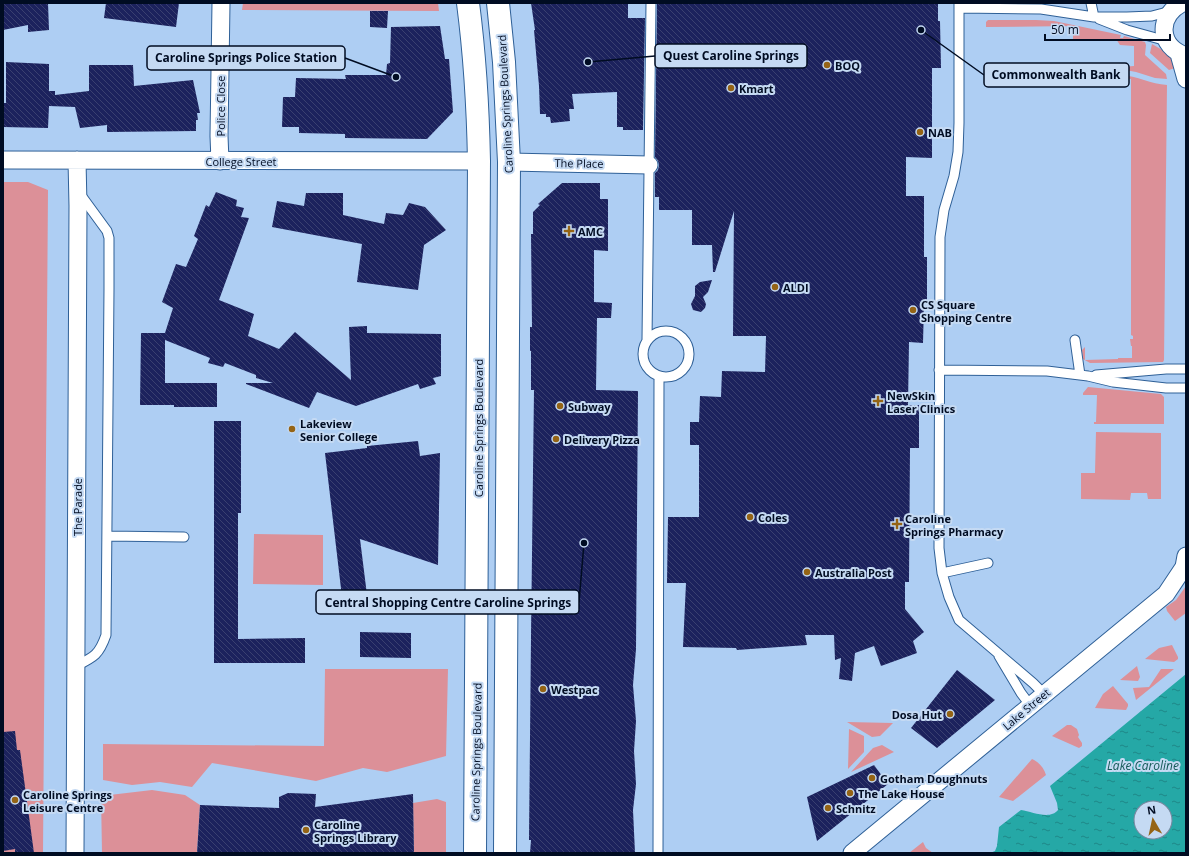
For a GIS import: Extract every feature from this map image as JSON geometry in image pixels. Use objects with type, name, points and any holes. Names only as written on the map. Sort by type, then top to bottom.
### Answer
[{"type":"main road","name":"Caroline Springs Boulevard","points":[[468,3],[478,106],[479,162],[475,853]]},
{"type":"main road","name":"Caroline Springs Boulevard","points":[[498,3],[504,62],[509,162],[505,853]]},
{"type":"main road","points":[[479,162],[509,162]]},
{"type":"street","name":"Police Close","points":[[220,162],[221,3]]},
{"type":"street","points":[[1176,6],[1166,18],[1164,33],[1172,49],[1183,55],[1186,79]]},
{"type":"street","name":"College Street","points":[[3,160],[479,162]]},
{"type":"street","name":"The Parade","points":[[75,853],[77,160]]},
{"type":"street","name":"The Place","points":[[509,162],[649,164]]},
{"type":"street","name":"Lake Street","points":[[852,853],[1166,594],[1184,567],[1186,556]]},
{"type":"lane","points":[[647,340],[651,3]]},
{"type":"lane","points":[[1091,3],[1094,17]]},
{"type":"lane","points":[[1044,694],[959,620],[949,597],[942,573],[939,548],[940,237],[944,210],[954,176],[958,152],[959,5],[1041,8],[1094,17],[1152,16],[1176,6]]},
{"type":"lane","points":[[1094,17],[1126,30],[1167,41]]},
{"type":"lane","points":[[76,666],[90,659],[101,649],[106,635],[109,238],[106,231],[78,191]]},
{"type":"lane","points":[[662,331],[670,331],[683,338],[689,352],[689,360],[681,373],[666,378],[659,377],[646,368],[642,353],[647,340],[654,334],[662,331]]},
{"type":"lane","points":[[1075,340],[1084,375]]},
{"type":"lane","points":[[1084,375],[1186,369]]},
{"type":"lane","points":[[939,370],[1047,371],[1084,375],[1113,382],[1166,388],[1186,388]]},
{"type":"lane","points":[[658,853],[659,377]]},
{"type":"lane","points":[[107,536],[184,537]]},
{"type":"lane","points":[[942,573],[988,563]]},
{"type":"lane","points":[[995,650],[1030,705]]},
{"type":"shaded area","points":[[243,3],[438,3],[439,11],[242,10]]},
{"type":"shaded area","points":[[988,20],[1054,21],[1121,35],[1120,38],[1123,38],[1124,36],[1145,42],[1145,55],[1166,74],[1167,79],[1155,78],[1120,69],[1120,67],[1134,66],[1134,46],[1120,45],[1116,39],[1073,39],[1073,26],[986,27],[986,22]]},
{"type":"shaded area","points":[[1152,44],[1169,54],[1178,67],[1169,70],[1150,53]]},
{"type":"shaded area","points":[[1121,75],[1167,85],[1163,362],[1090,363],[1083,359],[1082,350],[1085,347],[1085,360],[1132,358],[1132,346],[1130,339],[1133,339],[1133,336],[1131,335],[1131,79],[1120,78]]},
{"type":"shaded area","points":[[3,182],[28,182],[48,190],[43,853],[3,853]]},
{"type":"shaded area","points":[[1088,387],[1161,394],[1164,397],[1164,424],[1094,424],[1094,422],[1096,422],[1097,395],[1083,395]]},
{"type":"shaded area","points":[[1096,432],[1161,433],[1161,499],[1148,499],[1147,493],[1131,493],[1130,500],[1081,499],[1081,473],[1095,473]]},
{"type":"shaded area","points":[[254,534],[323,535],[323,585],[253,584]]},
{"type":"shaded area","points":[[1186,586],[1186,613],[1175,621],[1167,611],[1166,607],[1176,600]]},
{"type":"shaded area","points":[[1172,645],[1178,657],[1178,659],[1174,662],[1145,659],[1159,648]]},
{"type":"shaded area","points":[[1137,666],[1140,677],[1138,681],[1120,680]]},
{"type":"shaded area","points":[[325,669],[448,669],[446,756],[387,772],[363,768],[316,781],[212,763],[192,787],[160,782],[132,785],[103,780],[103,744],[324,746]]},
{"type":"shaded area","points":[[1161,669],[1174,669],[1136,700],[1133,688],[1149,687]]},
{"type":"shaded area","points":[[1113,686],[1128,704],[1126,710],[1095,708],[1103,694]]},
{"type":"shaded area","points":[[847,722],[893,723],[880,736],[872,737]]},
{"type":"shaded area","points":[[1067,725],[1071,725],[1077,729],[1079,735],[1078,737],[1082,743],[1082,746],[1079,748],[1052,736]]},
{"type":"shaded area","points":[[849,729],[864,736],[864,752],[848,769]]},
{"type":"shaded area","points":[[882,745],[894,752],[851,772],[873,748]]},
{"type":"shaded area","points":[[1032,759],[1041,766],[1046,775],[1013,801],[999,797]]},
{"type":"shaded area","points":[[152,790],[185,795],[200,805],[197,853],[102,853],[101,796]]},
{"type":"shaded area","points":[[437,799],[446,802],[446,853],[414,853],[413,803]]},
{"type":"shaded area","points":[[923,842],[926,848],[933,853],[909,853]]},
{"type":"water","name":"Lake Caroline","points":[[1186,674],[1186,853],[990,853],[995,851],[997,846],[999,827],[1021,810],[1046,815],[1055,813],[1058,810],[1057,803],[1050,786]]},
{"type":"water","points":[[960,852],[990,853],[957,853]]},
{"type":"building","points":[[3,3],[48,3],[49,30],[28,32],[28,25],[3,30]]},
{"type":"building","points":[[106,3],[179,3],[176,27],[104,18]]},
{"type":"building","points":[[531,3],[628,3],[628,18],[645,18],[643,130],[623,130],[623,127],[617,127],[617,92],[572,94],[574,109],[569,109],[570,121],[551,123],[550,117],[546,117],[546,114],[540,114],[535,30]]},
{"type":"building","name":"CS Square Shopping Centre","points":[[657,3],[938,3],[941,68],[932,68],[932,158],[906,157],[906,196],[924,196],[924,257],[927,257],[927,304],[924,304],[923,343],[909,342],[908,405],[919,405],[919,448],[910,448],[909,582],[905,582],[905,609],[924,632],[913,641],[917,653],[881,666],[874,646],[855,653],[852,681],[839,679],[841,658],[835,660],[834,635],[805,635],[807,645],[737,650],[736,648],[683,647],[686,583],[667,583],[668,517],[699,517],[699,445],[690,445],[690,422],[699,422],[700,396],[721,397],[722,371],[765,372],[766,336],[733,336],[734,211],[715,272],[713,272],[712,245],[692,245],[692,210],[659,210],[659,197],[655,197],[655,173],[658,170],[659,165],[655,157]]},
{"type":"building","points":[[370,11],[388,11],[387,28],[370,27]]},
{"type":"building","points":[[440,26],[445,59],[449,59],[453,112],[427,139],[345,138],[345,134],[299,133],[299,127],[282,127],[283,97],[295,97],[296,78],[346,79],[345,75],[386,75],[387,64],[390,63],[391,27]]},
{"type":"building","points":[[6,62],[49,64],[49,91],[55,91],[55,95],[89,91],[89,65],[133,65],[134,86],[193,80],[200,113],[197,113],[198,120],[196,120],[196,131],[107,132],[107,125],[80,128],[75,107],[49,106],[48,128],[3,127],[3,103],[6,103]]},
{"type":"building","points":[[562,183],[600,183],[600,199],[608,199],[608,251],[594,250],[594,302],[612,303],[611,318],[597,318],[596,390],[638,391],[636,649],[633,685],[636,721],[634,751],[636,784],[633,810],[635,853],[530,853],[534,390],[531,390],[530,351],[530,327],[532,327],[531,234],[533,234],[533,212],[540,205],[538,204]]},
{"type":"building","points":[[216,192],[237,200],[236,206],[244,208],[241,217],[249,218],[219,300],[254,314],[248,336],[279,349],[295,332],[351,380],[349,327],[367,326],[367,333],[441,334],[441,376],[433,378],[436,384],[420,389],[418,384],[356,406],[317,392],[309,408],[246,384],[273,383],[256,378],[256,375],[225,363],[223,367],[208,363],[210,358],[165,340],[165,383],[217,383],[217,407],[140,405],[141,333],[165,333],[173,308],[162,302],[176,264],[186,267],[198,239],[194,236],[206,205],[209,207]]},
{"type":"building","points":[[306,193],[343,193],[343,215],[384,224],[386,213],[403,215],[409,203],[425,207],[446,230],[424,245],[418,290],[357,282],[362,244],[272,227],[277,201],[304,206]]},
{"type":"building","points":[[712,280],[708,292],[703,297],[706,304],[705,308],[701,312],[693,310],[691,304],[695,296],[695,286],[700,282]]},
{"type":"building","points":[[214,421],[241,421],[241,513],[238,513],[238,639],[305,638],[305,663],[214,663]]},
{"type":"building","points":[[418,441],[420,456],[440,453],[438,565],[360,539],[367,595],[360,596],[362,611],[348,612],[346,597],[342,597],[325,453],[367,448],[367,446]]},
{"type":"building","points":[[360,632],[411,633],[411,658],[360,657]]},
{"type":"building","name":"Dosa Hut","points":[[957,670],[995,700],[937,748],[911,728]]},
{"type":"building","name":"Caroline Springs Leisure Centre","points":[[15,731],[17,750],[20,750],[34,853],[15,853],[15,849],[3,851],[3,732]]},
{"type":"building","points":[[874,765],[888,784],[817,841],[807,797]]},
{"type":"building","name":"Caroline Springs Library","points":[[288,793],[316,794],[315,807],[413,794],[414,853],[197,853],[200,805],[279,808],[279,797]]},
{"type":"place","name":"Commonwealth Bank","points":[[921,30]]},
{"type":"place","name":"Quest Caroline Springs","points":[[588,62]]},
{"type":"place","name":"BOQ","points":[[827,65]]},
{"type":"place","name":"Caroline Springs Police Station","points":[[396,77]]},
{"type":"place","name":"Kmart","points":[[731,88]]},
{"type":"place","name":"NAB","points":[[920,132]]},
{"type":"place","name":"AMC","points":[[569,231]]},
{"type":"place","name":"ALDI","points":[[775,287]]},
{"type":"place","name":"CS Square Shopping Centre","points":[[913,310]]},
{"type":"place","name":"NewSkin Laser Clinics","points":[[878,401]]},
{"type":"place","name":"Subway","points":[[560,406]]},
{"type":"place","name":"Lakeview Senior College","points":[[292,429]]},
{"type":"place","name":"Delivery Pizza","points":[[556,439]]},
{"type":"place","name":"Coles","points":[[750,517]]},
{"type":"place","name":"Caroline Springs Pharmacy","points":[[897,524]]},
{"type":"place","name":"Central Shopping Centre Caroline Springs","points":[[584,543]]},
{"type":"place","name":"Australia Post","points":[[807,572]]},
{"type":"place","name":"Westpac","points":[[543,689]]},
{"type":"place","name":"Dosa Hut","points":[[950,714]]},
{"type":"place","name":"Gotham Doughnuts","points":[[872,778]]},
{"type":"place","name":"The Lake House","points":[[850,793]]},
{"type":"place","name":"Caroline Springs Leisure Centre","points":[[15,800]]},
{"type":"place","name":"Schnitz","points":[[828,808]]},
{"type":"place","name":"Caroline Springs Library","points":[[306,830]]}]
